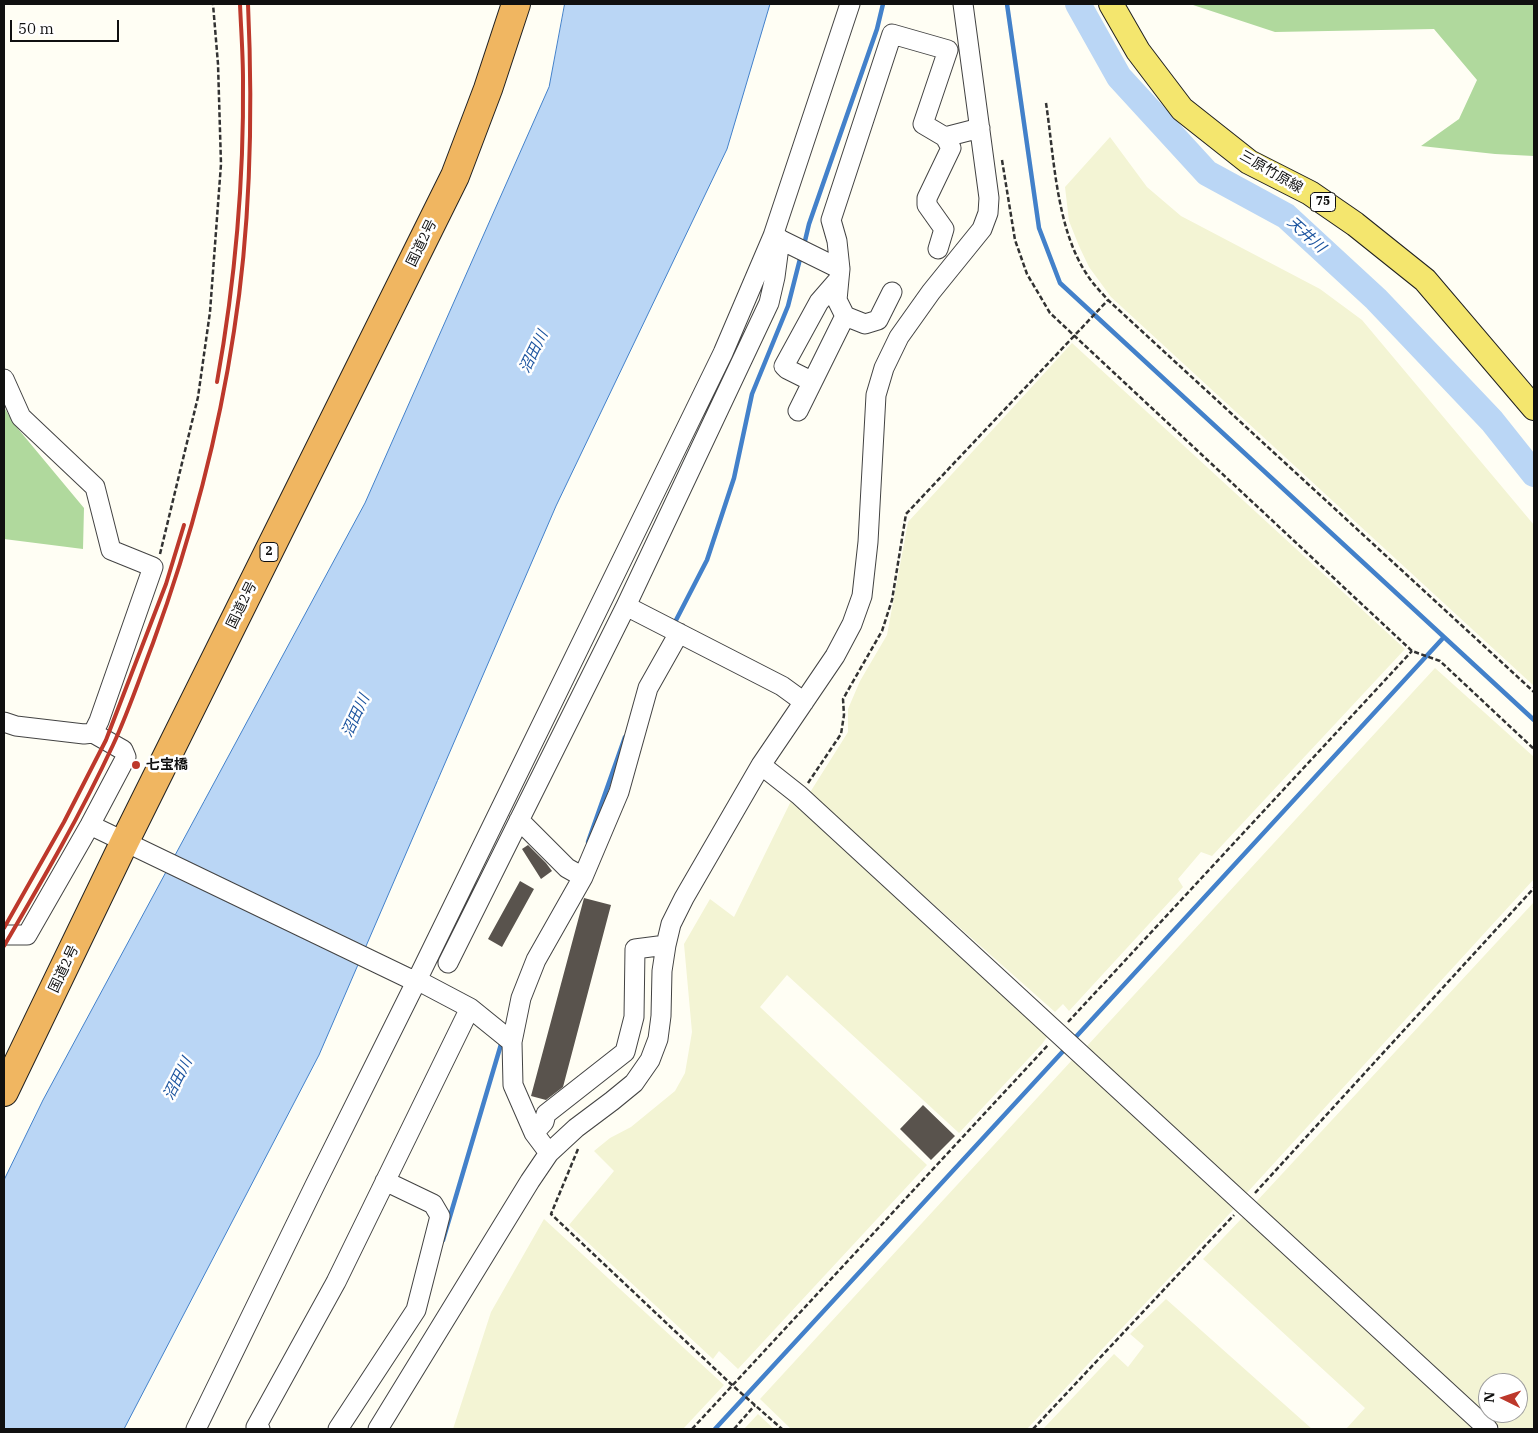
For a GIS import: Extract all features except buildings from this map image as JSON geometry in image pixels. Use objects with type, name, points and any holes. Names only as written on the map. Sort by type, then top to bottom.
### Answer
[{"type":"highway","name":"国道2号","points":[[4,1092],[135,845],[455,176],[488,89],[516,4]]},
{"type":"main road","name":"三原竹原線","points":[[1111,4],[1138,51],[1182,109],[1249,162],[1310,193],[1355,224],[1425,280],[1534,408]]},
{"type":"street","points":[[196,1429],[413,979],[723,353],[776,238],[850,4]]},
{"type":"street","points":[[378,1429],[549,1154],[576,1128],[634,1083],[650,1060],[658,1039],[662,971],[671,924],[761,765],[835,656],[852,624],[862,596],[868,542],[876,395],[884,368],[899,337],[931,292],[982,229],[988,214],[990,198],[964,4]]},
{"type":"street","points":[[892,292],[878,320],[865,324],[844,316],[837,300],[840,274],[837,242],[831,220],[892,34],[948,50],[923,124],[945,137],[951,148],[927,198],[927,205],[944,228],[938,249]]},
{"type":"street","points":[[945,137],[980,128]]},
{"type":"street","points":[[776,238],[840,274]]},
{"type":"street","points":[[448,963],[626,606],[769,303],[775,277],[776,238]]},
{"type":"street","points":[[811,381],[787,370],[784,366],[818,302],[840,274]]},
{"type":"street","points":[[798,411],[844,316]]},
{"type":"street","points":[[4,379],[21,418],[95,487],[111,550],[153,567],[99,721],[93,733]]},
{"type":"street","points":[[626,606],[782,686],[804,702]]},
{"type":"street","points":[[549,1154],[534,1133],[513,1085],[512,1042],[521,998],[536,960],[583,877],[619,792],[648,688],[679,633]]},
{"type":"street","points":[[4,722],[16,726],[84,734],[93,733],[123,750],[126,757],[90,825],[27,935],[4,935]]},
{"type":"street","points":[[761,765],[800,795],[1488,1429]]},
{"type":"street","points":[[519,820],[567,868],[583,877]]},
{"type":"street","points":[[90,825],[135,845],[470,1008],[512,1042]]},
{"type":"street","points":[[534,1133],[544,1122],[546,1114],[625,1052],[634,1016],[635,949],[666,945]]},
{"type":"street","points":[[260,1429],[256,1427],[336,1282],[470,1008]]},
{"type":"street","points":[[338,1429],[416,1310],[440,1216],[433,1204],[385,1181]]},
{"type":"path","points":[[153,567],[159,557],[198,397],[210,312],[221,164],[214,4]]},
{"type":"path","points":[[1046,103],[1063,222],[1074,251],[1086,274],[1108,300],[1534,692]]},
{"type":"path","points":[[1001,155],[1015,240],[1027,274],[1050,313],[1412,651],[1440,661],[1534,749]]},
{"type":"path","points":[[800,795],[841,734],[844,715],[843,699],[882,631],[892,600],[906,514],[1108,300]]},
{"type":"path","points":[[692,1429],[1412,651]]},
{"type":"path","points":[[1033,1429],[1245,1204],[1534,888]]},
{"type":"path","points":[[576,1128],[582,1141],[551,1214],[732,1385],[782,1429]]},
{"type":"path","points":[[734,1429],[755,1405]]},
{"type":"green space","points":[[1190,4],[1534,4],[1534,156],[1421,146],[1459,119],[1477,80],[1434,29],[1275,32]]},
{"type":"green space","points":[[1110,137],[1147,187],[1181,216],[1320,289],[1362,320],[1534,525],[1534,686],[1111,297],[1089,267],[1079,246],[1069,221],[1065,187]]},
{"type":"green space","points":[[1072,343],[1405,649],[1212,856],[1201,852],[1178,879],[1183,887],[1069,1011],[1063,1004],[1055,1012],[809,794],[848,732],[848,709],[860,681],[887,635],[908,522]]},
{"type":"green space","points":[[4,407],[14,424],[84,508],[83,549],[4,539]]},
{"type":"green space","points":[[1435,668],[1534,757],[1534,879],[1244,1196],[1087,1046]]},
{"type":"green space","points":[[792,799],[1049,1034],[1042,1044],[959,1133],[787,975],[760,1007],[927,1165],[738,1369],[719,1351],[713,1359],[569,1225],[614,1171],[594,1151],[610,1138],[631,1127],[675,1091],[685,1073],[692,1032],[684,944],[710,899],[734,917]]},
{"type":"green space","points":[[1534,902],[1534,1429],[1501,1429],[1495,1423],[1528,1423],[1528,1373],[1478,1373],[1478,1408],[1256,1202]]},
{"type":"green space","points":[[1073,1059],[1234,1203],[1233,1210],[1027,1429],[791,1429],[760,1399]]},
{"type":"green space","points":[[1244,1216],[1475,1429],[1346,1429],[1365,1408],[1203,1259]]},
{"type":"green space","points":[[544,1219],[724,1385],[683,1429],[453,1429],[491,1312]]},
{"type":"green space","points":[[1166,1299],[1312,1429],[1043,1429],[1114,1354],[1128,1367],[1144,1346],[1130,1334]]},
{"type":"green space","points":[[758,1414],[774,1429],[744,1429]]},
{"type":"water","name":"沼田川","points":[[565,4],[770,4],[727,149],[556,506],[319,1055],[124,1429],[4,1429],[4,1180],[43,1100],[365,503],[549,87]]},
{"type":"waterway","points":[[804,245],[809,224],[877,29],[883,4]]},
{"type":"waterway","points":[[1007,4],[1039,228],[1060,283],[1534,720]]},
{"type":"waterway","name":"天井川","points":[[1078,4],[1119,77],[1207,173],[1286,216],[1376,299],[1492,421],[1534,474]]},
{"type":"waterway","points":[[674,624],[707,560],[734,478],[752,394],[788,306],[801,255]]},
{"type":"waterway","points":[[1073,1040],[1444,637]]},
{"type":"waterway","points":[[588,842],[625,737]]},
{"type":"waterway","points":[[443,1240],[502,1041]]},
{"type":"waterway","points":[[715,1429],[1066,1048]]},
{"type":"railway","points":[[217,382],[229,307],[240,194],[243,118],[240,4]]},
{"type":"railway","points":[[4,946],[47,872],[101,771],[134,695],[191,528],[220,411],[240,290],[249,168],[250,45],[248,4]]},
{"type":"railway","points":[[4,928],[64,822],[106,740],[166,584],[184,525]]},
{"type":"place","name":"七宝橋","points":[[136,765]]}]
